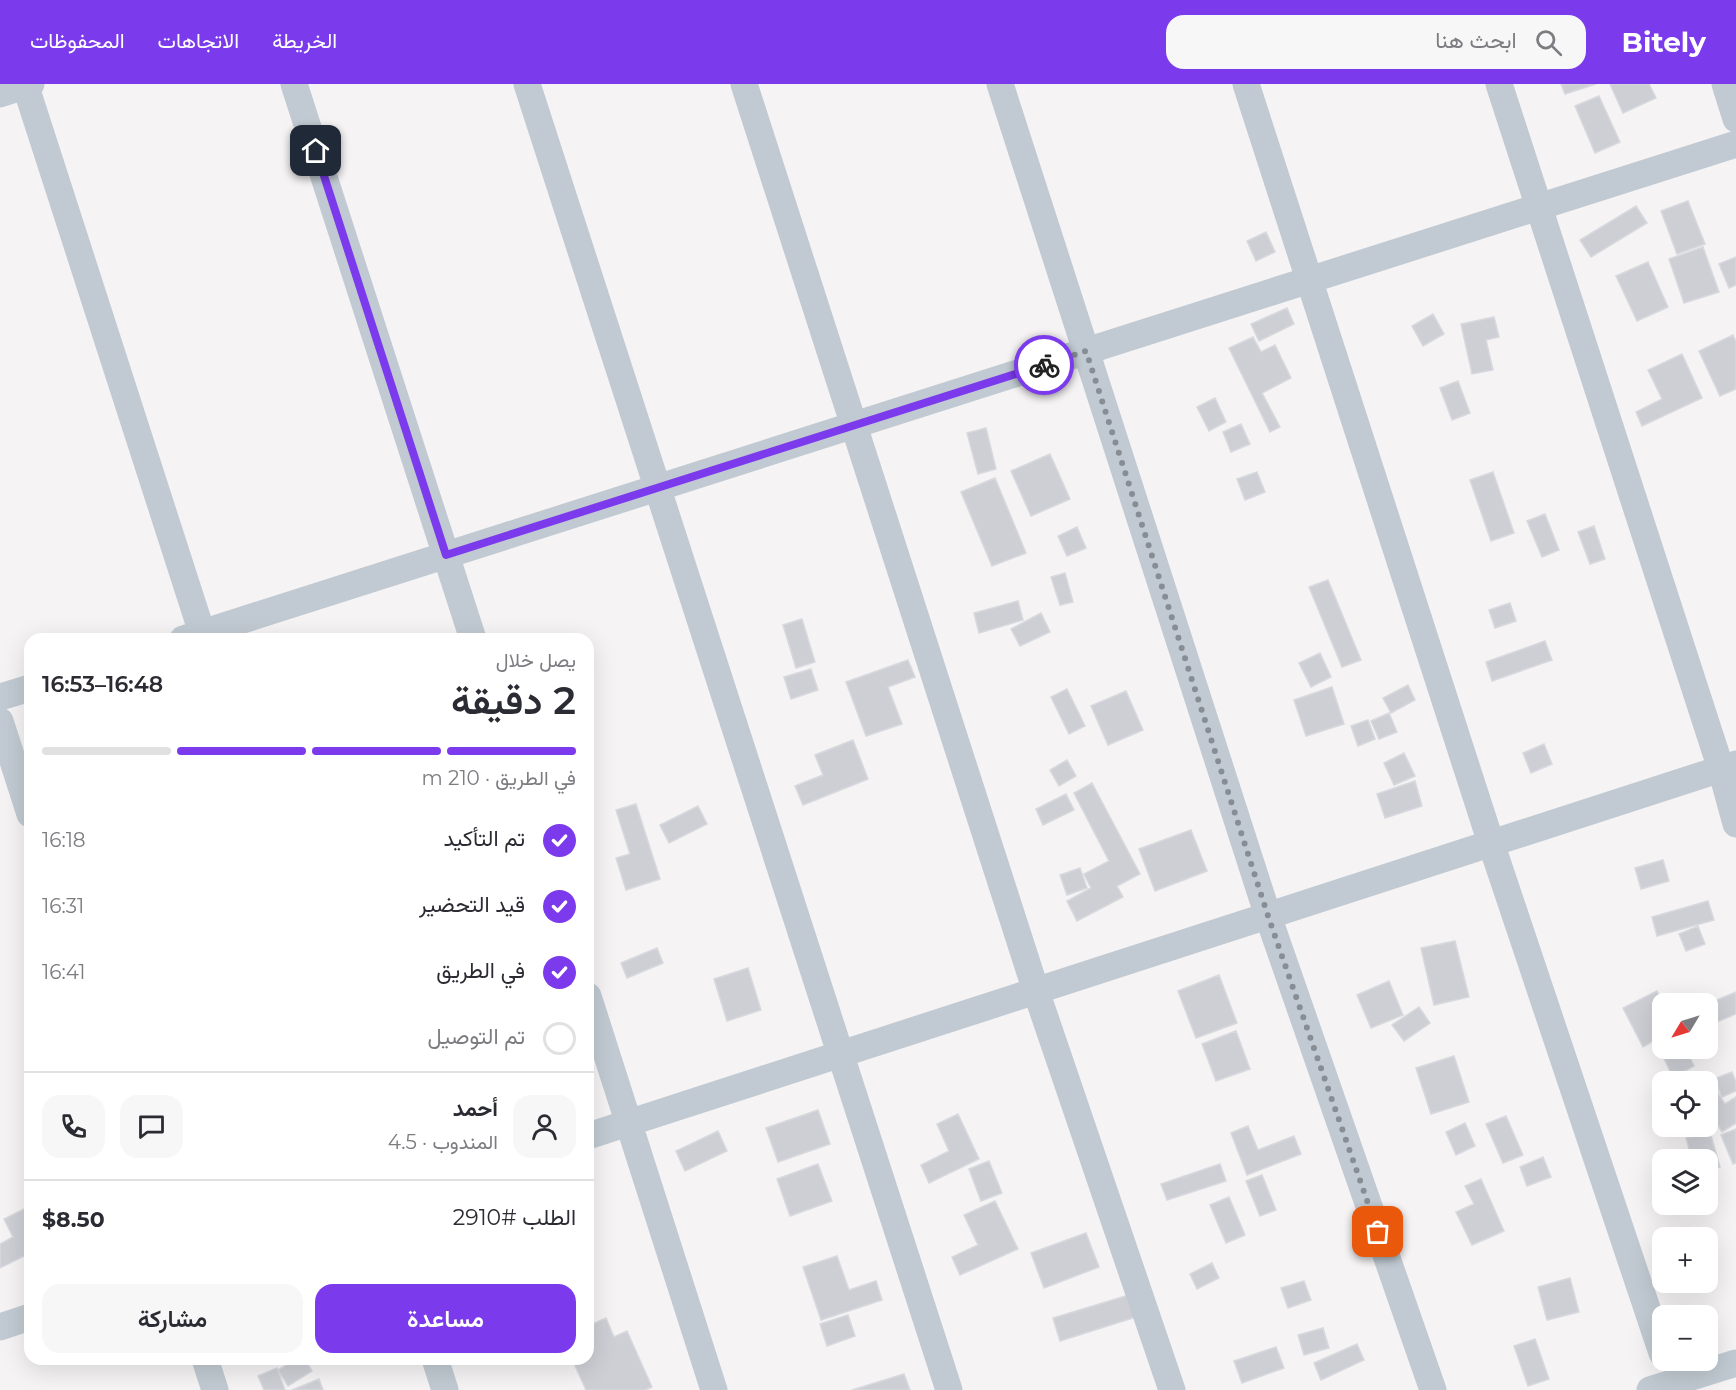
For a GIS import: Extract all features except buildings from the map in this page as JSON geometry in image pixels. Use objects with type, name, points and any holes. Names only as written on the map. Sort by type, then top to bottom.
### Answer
[{"type":"street","points":[[294,84],[471,633]]},
{"type":"street","points":[[527,84],[949,1390]]},
{"type":"street","points":[[744,84],[1036,991],[1172,1390]]},
{"type":"street","points":[[1000,84],[1268,916],[1433,1390]]},
{"type":"street","points":[[1246,84],[1491,843],[1652,1323]]},
{"type":"street","points":[[1499,84],[1728,766],[1736,825]]},
{"type":"street","points":[[1725,84],[1736,119]]},
{"type":"street","points":[[0,94],[28,85],[195,633]]},
{"type":"street","points":[[208,633],[1736,144]]},
{"type":"street","points":[[0,697],[24,690]]},
{"type":"street","points":[[0,721],[24,795]]},
{"type":"street","points":[[594,1134],[1728,766]]},
{"type":"street","points":[[594,1015],[714,1390]]},
{"type":"street","points":[[0,1327],[24,1319]]},
{"type":"street","points":[[1665,1381],[1736,1363]]},
{"type":"street","points":[[207,1365],[215,1390]]},
{"type":"street","points":[[437,1365],[445,1390]]},
{"type":"way so far","points":[[1044,365],[1086,351],[1268,916],[1378,1232]]},
{"type":"route","points":[[316,151],[446,555],[1044,365]]}]
